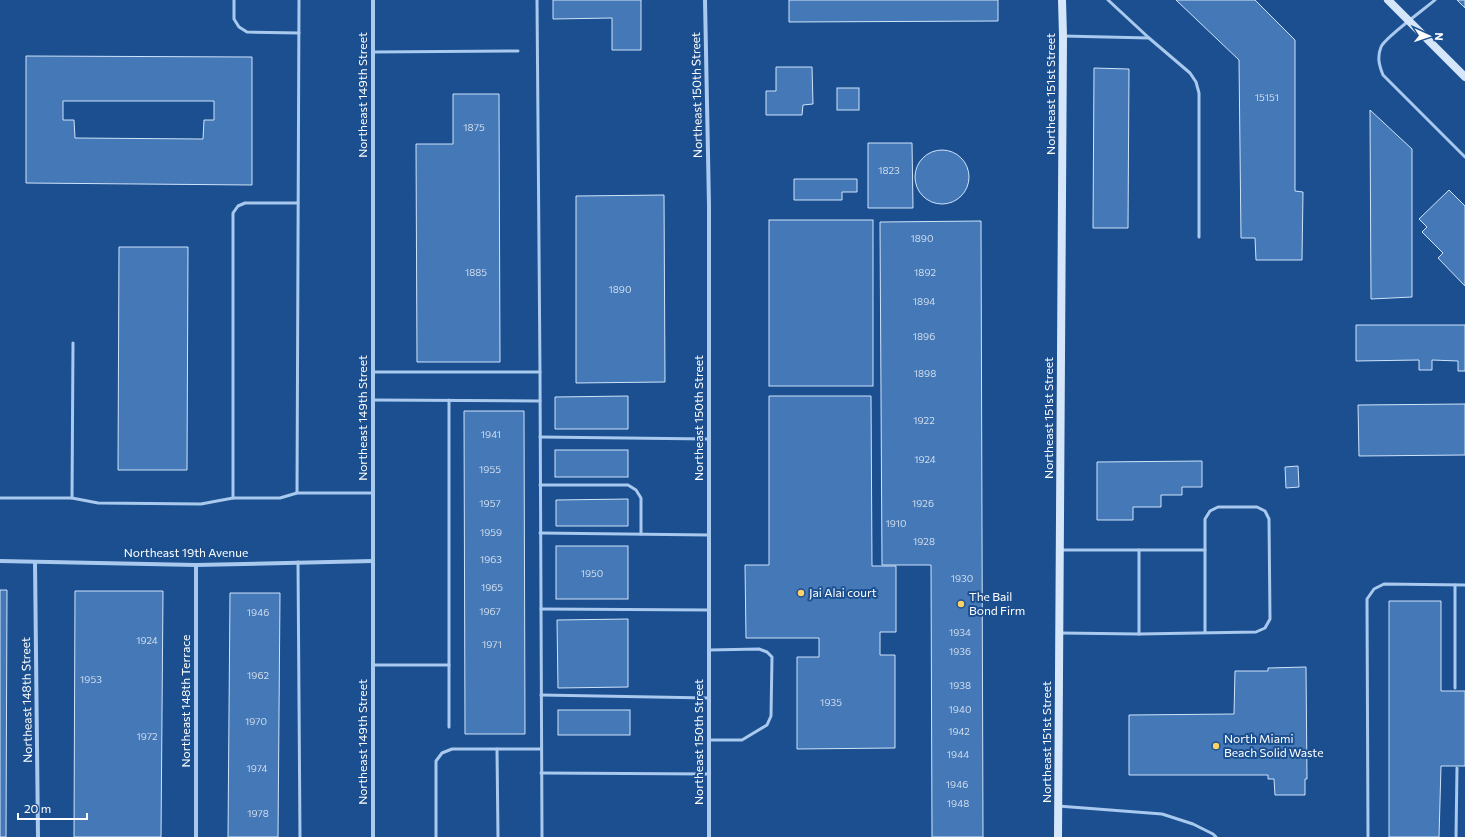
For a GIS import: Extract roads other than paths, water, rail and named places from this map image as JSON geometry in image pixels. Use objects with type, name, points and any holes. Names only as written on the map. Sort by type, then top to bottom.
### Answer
[{"type":"street","name":"Northeast 149th Street","points":[[373,0],[373,837]]},
{"type":"street","name":"Northeast 150th Street","points":[[705,0],[709,205],[709,837]]},
{"type":"street","name":"Northeast 151st Street","points":[[1058,837],[1062,0]]},
{"type":"street","points":[[1388,0],[1465,77]]},
{"type":"street","name":"Northeast 19th Avenue","points":[[0,561],[196,565],[373,561]]},
{"type":"street","name":"Northeast 148th Street","points":[[35,562],[38,837]]},
{"type":"street","name":"Northeast 148th Terrace","points":[[196,565],[196,837]]},
{"type":"lane","points":[[234,0],[234,19],[239,27],[247,32],[299,33]]},
{"type":"lane","points":[[298,493],[299,0]]},
{"type":"lane","points":[[537,0],[542,837]]},
{"type":"lane","points":[[1108,0],[1190,73],[1196,82],[1199,93],[1199,237]]},
{"type":"lane","points":[[1436,0],[1381,45],[1379,65],[1383,74],[1465,157]]},
{"type":"lane","points":[[1063,36],[1149,38]]},
{"type":"lane","points":[[372,52],[518,51]]},
{"type":"lane","points":[[233,498],[233,213],[238,206],[245,203],[298,203]]},
{"type":"lane","points":[[72,498],[73,343]]},
{"type":"lane","points":[[373,372],[540,372]]},
{"type":"lane","points":[[373,400],[540,401]]},
{"type":"lane","points":[[449,400],[449,726]]},
{"type":"lane","points":[[540,437],[709,439]]},
{"type":"lane","points":[[540,485],[628,485],[636,490],[641,498],[641,534]]},
{"type":"lane","points":[[0,498],[72,498],[98,503],[201,504],[233,498],[280,498],[298,493],[373,493]]},
{"type":"lane","points":[[1060,633],[1139,634],[1256,632],[1265,628],[1270,619],[1269,519],[1265,511],[1257,507],[1218,507],[1210,511],[1205,519],[1205,632]]},
{"type":"lane","points":[[540,533],[709,535]]},
{"type":"lane","points":[[1060,550],[1205,550]]},
{"type":"lane","points":[[1139,550],[1139,634]]},
{"type":"lane","points":[[298,562],[300,837]]},
{"type":"lane","points":[[1368,837],[1367,599],[1374,590],[1384,584],[1465,585]]},
{"type":"lane","points":[[1455,585],[1455,688]]},
{"type":"lane","points":[[541,609],[709,610]]},
{"type":"lane","points":[[709,650],[759,649],[767,652],[772,657],[771,716],[767,725],[742,740],[709,740]]},
{"type":"lane","points":[[373,665],[449,665]]},
{"type":"lane","points":[[541,695],[709,698]]},
{"type":"lane","points":[[497,749],[498,837]]},
{"type":"lane","points":[[436,837],[436,761],[442,753],[452,750],[541,749]]},
{"type":"lane","points":[[1456,837],[1457,768]]},
{"type":"lane","points":[[541,773],[709,774]]},
{"type":"lane","points":[[1058,806],[1162,814],[1194,824],[1216,837]]},
{"type":"place","name":"Jai Alai court","points":[[801,593]]},
{"type":"place","name":"The Bail Bond Firm","points":[[961,604]]},
{"type":"place","name":"North Miami Beach Solid Waste","points":[[1216,746]]}]
